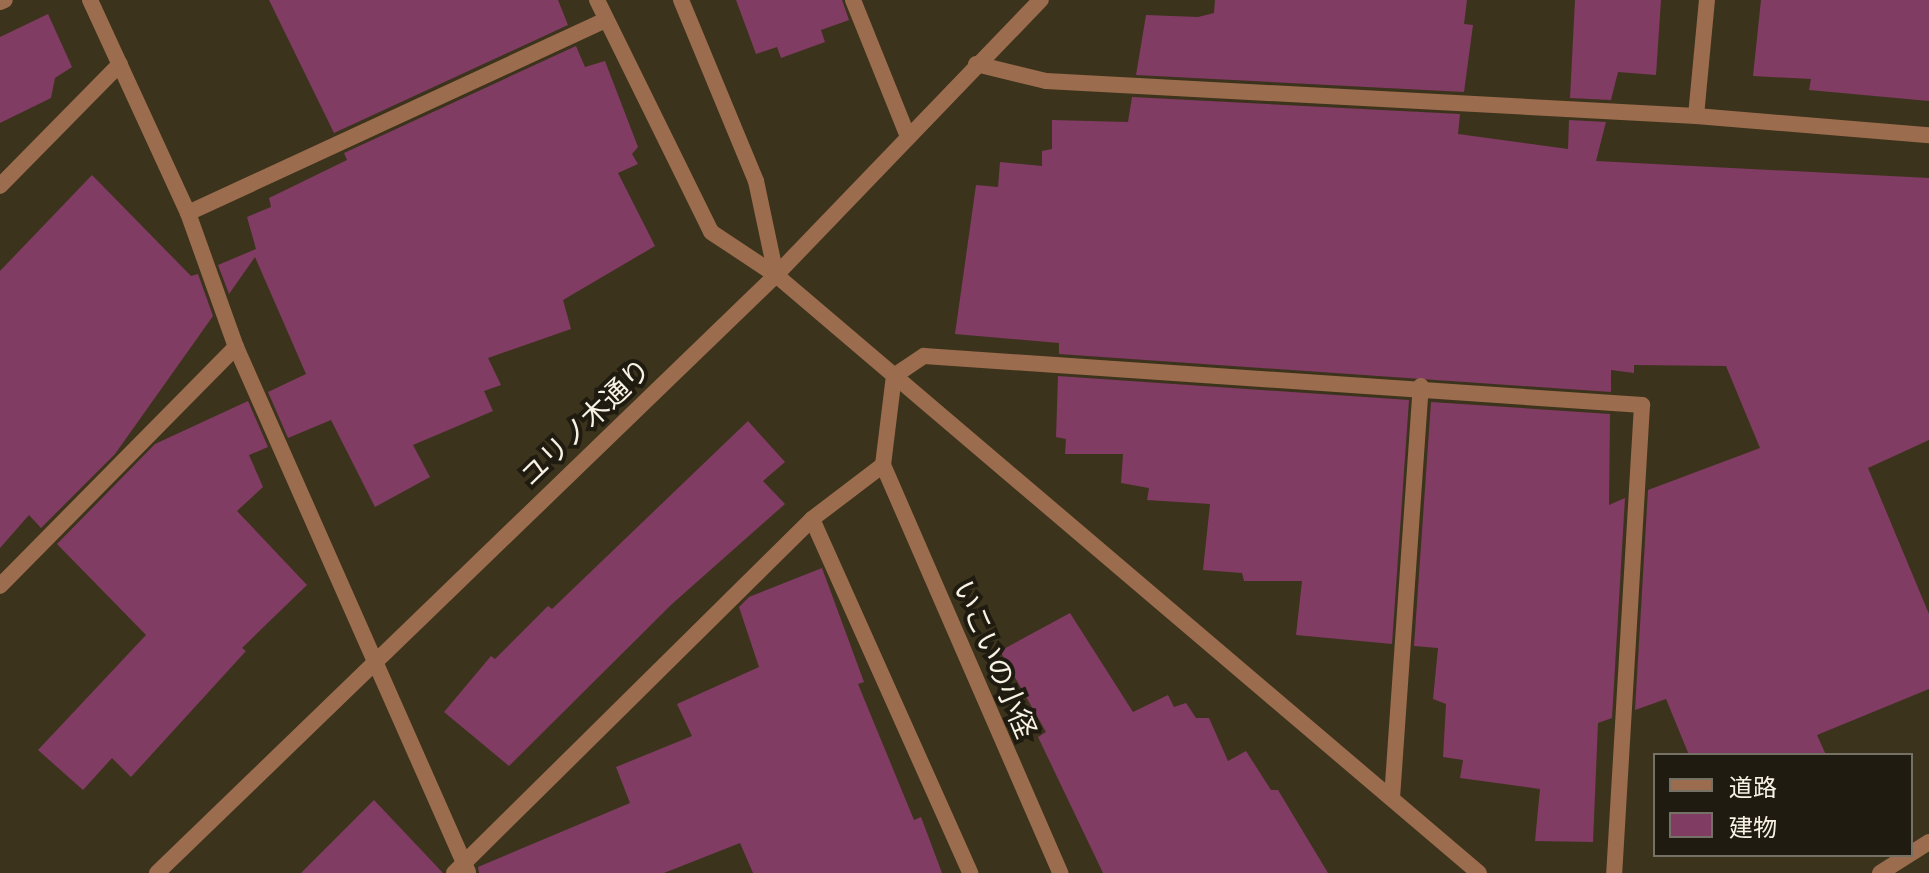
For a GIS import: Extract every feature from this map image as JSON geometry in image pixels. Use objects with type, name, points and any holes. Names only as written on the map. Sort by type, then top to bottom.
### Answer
[{"type":"street","points":[[90,0],[188,213],[236,347],[377,658],[462,869],[812,519],[883,465],[894,376],[924,356],[1421,386],[1642,405],[1614,873]]},
{"type":"street","points":[[597,0],[711,232],[776,275],[1479,873]]},
{"type":"street","points":[[681,0],[756,181],[776,275]]},
{"type":"street","points":[[853,0],[907,134]]},
{"type":"street","name":"ユリノ木通り","points":[[157,873],[776,275],[907,134],[1041,0]]},
{"type":"street","points":[[1696,116],[1707,0]]},
{"type":"street","points":[[188,213],[606,20]]},
{"type":"street","points":[[0,186],[120,64]]},
{"type":"street","points":[[976,64],[1046,81],[1696,116],[1929,135]]},
{"type":"street","points":[[0,586],[236,347]]},
{"type":"street","points":[[1392,798],[1421,386]]},
{"type":"street","name":"いこいの小径","points":[[883,465],[1060,873]]},
{"type":"street","points":[[812,519],[970,873]]},
{"type":"street","points":[[1880,873],[1905,857]]},
{"type":"building","points":[[269,0],[558,0],[568,25],[334,133]]},
{"type":"building","points":[[736,0],[842,0],[849,20],[821,30],[825,42],[781,58],[777,47],[756,54]]},
{"type":"building","points":[[1215,0],[1467,0],[1464,24],[1473,25],[1464,92],[1136,75],[1146,15],[1198,17],[1214,13]]},
{"type":"building","points":[[1575,0],[1661,0],[1656,75],[1618,72],[1611,100],[1570,98]]},
{"type":"building","points":[[1761,0],[1929,0],[1929,101],[1809,90],[1811,79],[1753,76]]},
{"type":"building","points":[[48,14],[72,67],[55,78],[51,98],[0,123],[0,37]]},
{"type":"building","points":[[576,46],[585,67],[605,61],[638,147],[632,154],[638,164],[618,173],[655,246],[563,300],[571,329],[488,358],[501,385],[484,391],[493,411],[413,445],[430,477],[375,507],[331,420],[288,438],[268,392],[306,374],[255,257],[229,294],[218,265],[256,249],[247,217],[271,207],[269,198],[347,160],[344,153]]},
{"type":"building","points":[[1132,97],[1460,114],[1458,134],[1568,149],[1569,120],[1606,122],[1596,161],[1929,178],[1929,440],[1868,468],[1929,614],[1929,689],[1817,735],[1825,753],[1688,753],[1666,699],[1635,710],[1648,490],[1760,448],[1726,366],[1634,365],[1634,373],[1611,370],[1611,392],[1059,354],[1059,343],[955,334],[976,185],[998,187],[1000,162],[1042,166],[1042,151],[1052,149],[1052,120],[1128,122]]},
{"type":"building","points":[[92,175],[191,276],[198,274],[213,316],[115,454],[41,528],[29,515],[0,548],[0,271]]},
{"type":"building","points":[[1058,376],[1409,400],[1392,644],[1296,635],[1302,581],[1244,581],[1242,573],[1203,570],[1210,504],[1147,500],[1149,488],[1121,483],[1123,454],[1065,454],[1066,439],[1056,437]]},
{"type":"building","points":[[248,401],[268,447],[249,455],[263,487],[237,511],[307,585],[242,648],[246,651],[131,777],[112,758],[83,790],[38,750],[146,635],[57,544],[155,444]]},
{"type":"building","points":[[1431,402],[1610,414],[1609,505],[1625,498],[1612,718],[1598,723],[1593,842],[1535,841],[1540,789],[1460,778],[1463,760],[1443,757],[1446,704],[1433,699],[1438,648],[1414,646]]},
{"type":"building","points":[[748,421],[785,462],[763,481],[785,504],[672,604],[509,766],[444,712],[491,656],[495,659],[548,606],[552,609]]},
{"type":"building","points":[[822,568],[864,682],[858,684],[914,820],[921,817],[942,873],[753,873],[740,843],[664,873],[479,873],[478,867],[630,803],[616,767],[692,736],[677,704],[759,667],[739,607],[749,597]]},
{"type":"building","points":[[1070,613],[1133,712],[1168,695],[1174,707],[1186,703],[1196,718],[1209,718],[1228,761],[1246,751],[1271,790],[1278,790],[1328,873],[1103,873],[1038,737],[1046,732],[1000,651]]},
{"type":"building","points":[[374,800],[443,873],[301,873]]}]
